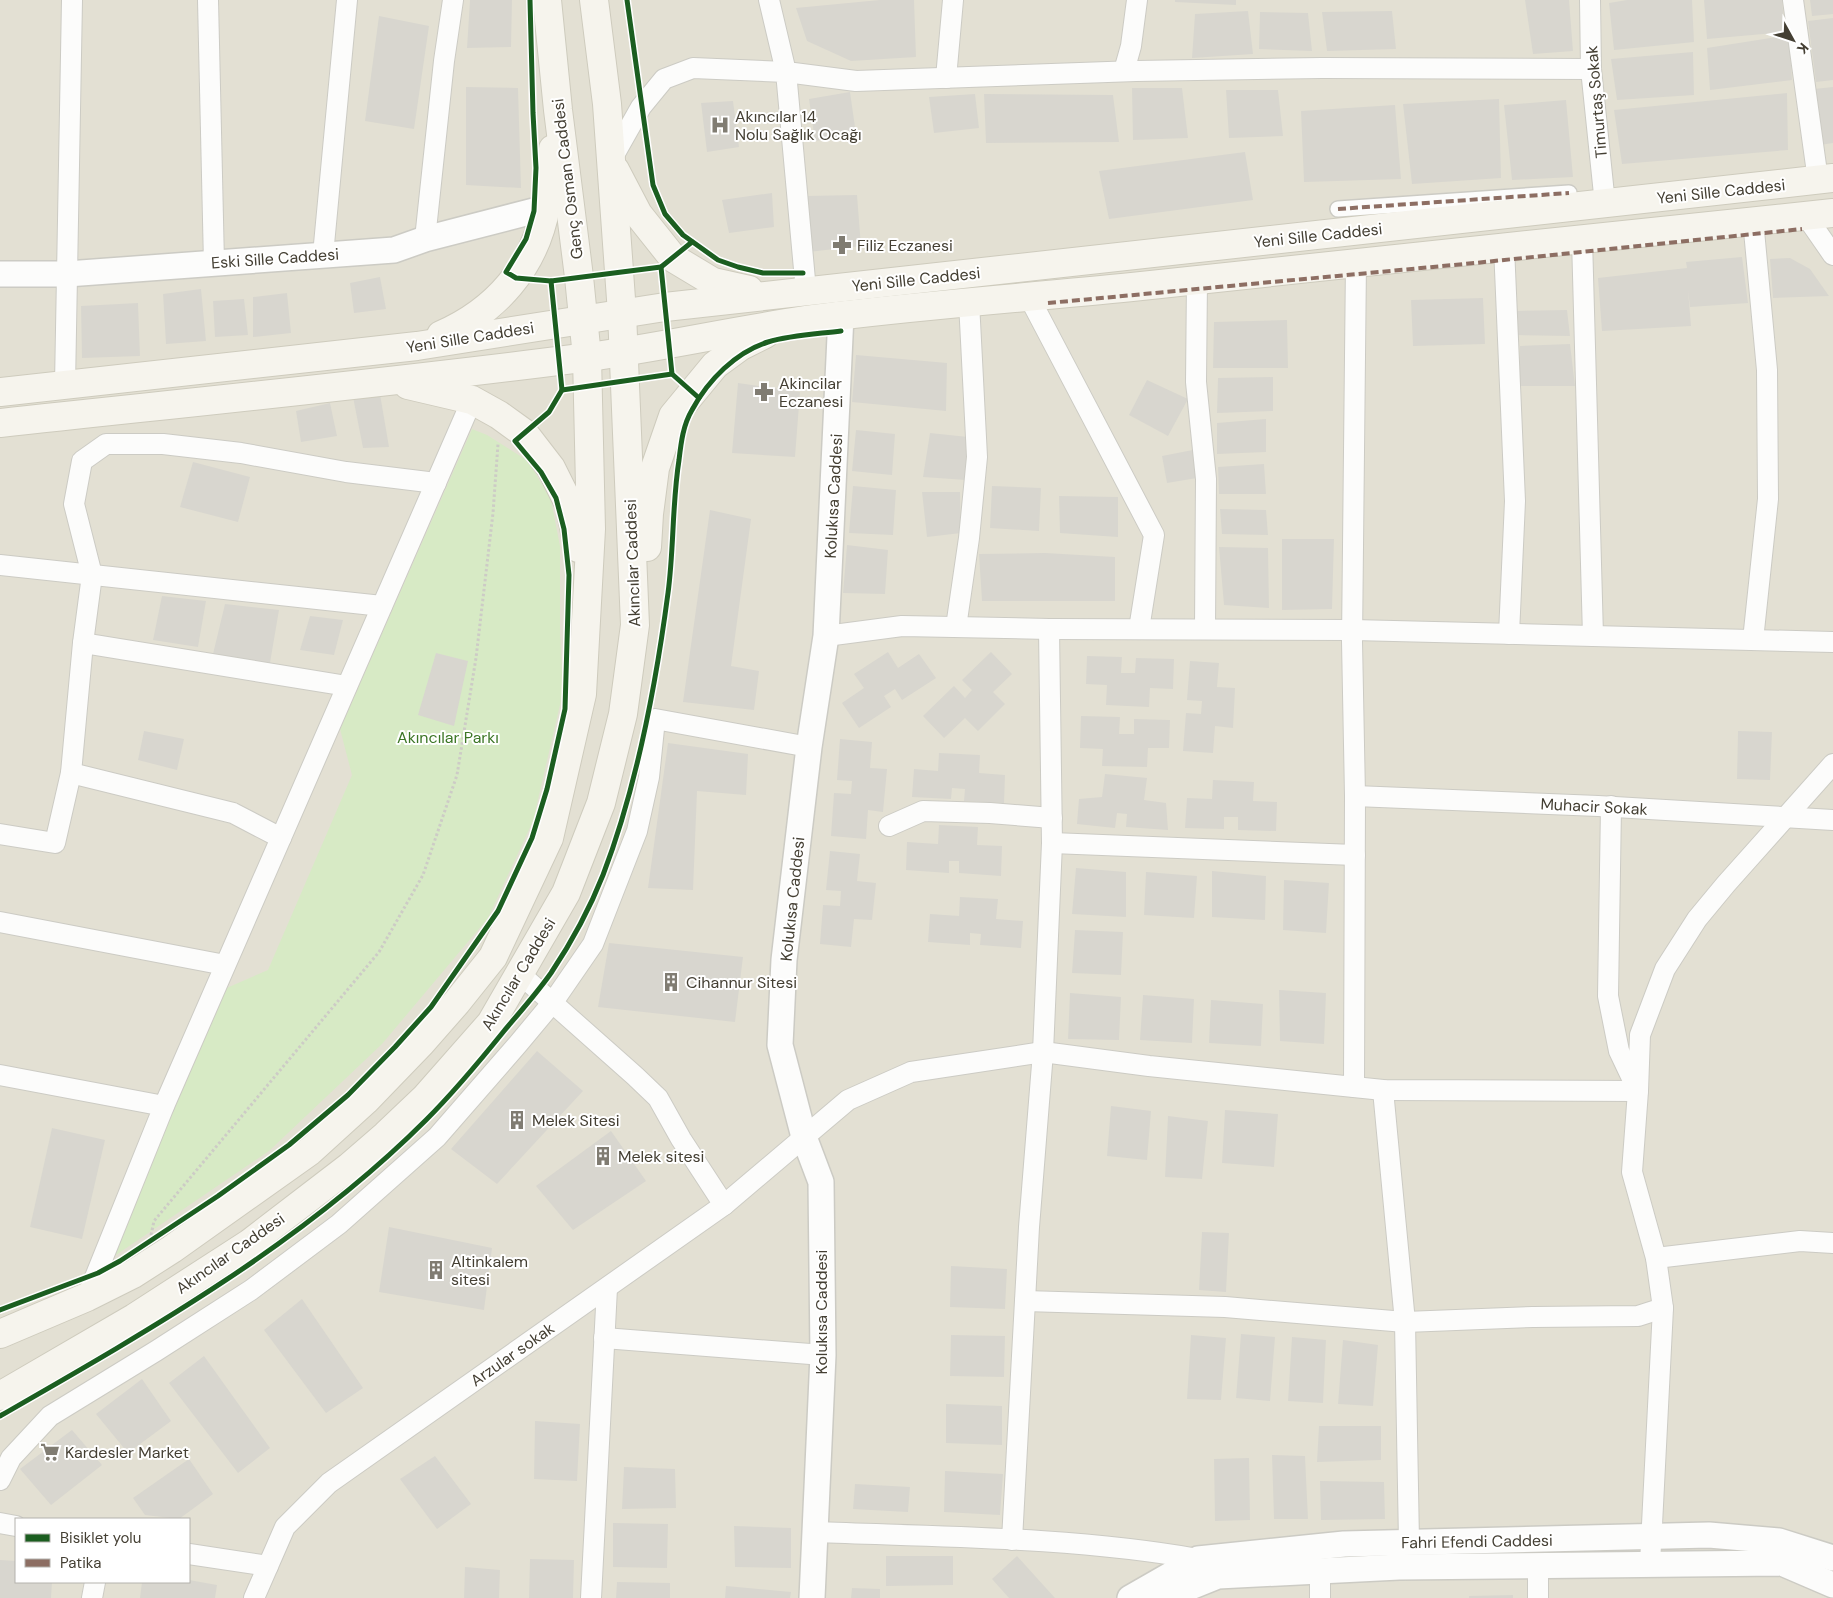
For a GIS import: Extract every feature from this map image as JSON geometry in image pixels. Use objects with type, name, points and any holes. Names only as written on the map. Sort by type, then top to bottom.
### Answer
[{"type":"main road","name":"Genç Osman Caddesi","points":[[547,0],[587,357]]},
{"type":"main road","points":[[594,0],[607,104],[622,313],[623,352]]},
{"type":"main road","points":[[417,346],[460,327],[490,304],[516,278],[535,242],[545,208],[558,110]]},
{"type":"main road","points":[[610,162],[638,214],[673,258],[713,282],[773,295]]},
{"type":"main road","name":"Yeni Sille Caddesi","points":[[0,392],[417,346],[622,313],[806,291],[1825,179]]},
{"type":"main road","name":"Yeni Sille Caddesi","points":[[0,423],[390,381],[587,357],[668,345],[789,322],[842,315],[970,302],[1038,300],[1197,286],[1356,262],[1753,220],[1804,222],[1833,213]]},
{"type":"main road","points":[[635,625],[645,588],[649,514],[655,468],[673,416],[715,365],[741,346],[789,322]]},
{"type":"main road","name":"Akıncılar Caddesi","points":[[0,1396],[134,1318],[250,1243],[349,1166],[405,1116],[463,1056],[491,1023],[566,892],[600,803],[622,714],[635,625],[623,352]]},
{"type":"main road","name":"Akıncılar Caddesi","points":[[0,1334],[87,1297],[133,1274],[172,1249],[310,1151],[365,1101],[421,1043],[493,957],[549,838],[582,694],[590,529],[587,357]]},
{"type":"main road","points":[[390,381],[472,400],[499,415],[524,433],[551,468],[570,506],[588,597]]},
{"type":"street","points":[[65,385],[72,0]]},
{"type":"street","points":[[208,0],[214,263]]},
{"type":"street","points":[[323,255],[347,0]]},
{"type":"street","points":[[425,240],[444,61],[453,0]]},
{"type":"street","points":[[770,0],[786,72],[806,291]]},
{"type":"street","points":[[946,78],[953,0]]},
{"type":"street","points":[[1124,71],[1131,46],[1137,0]]},
{"type":"street","name":"Timurtaş Sokak","points":[[1590,0],[1591,69],[1605,204]]},
{"type":"street","points":[[1792,0],[1825,179]]},
{"type":"street","points":[[610,162],[641,107],[664,79],[693,68],[786,72],[856,81],[1124,71],[1322,68],[1591,69]]},
{"type":"street","points":[[1338,209],[1569,193]]},
{"type":"street","name":"Eski Sille Caddesi","points":[[0,274],[67,274],[394,250],[545,208]]},
{"type":"street","points":[[1753,220],[1767,370],[1768,499],[1753,640]]},
{"type":"street","points":[[1205,629],[1206,479],[1196,382],[1197,286],[1475,263],[1804,222],[1833,255]]},
{"type":"street","points":[[1582,239],[1593,636]]},
{"type":"street","points":[[1504,247],[1515,501],[1509,634]]},
{"type":"street","points":[[1354,1086],[1355,796],[1353,630],[1356,262]]},
{"type":"street","points":[[1038,300],[1154,535],[1139,629]]},
{"type":"street","points":[[956,627],[969,538],[977,458],[970,302]]},
{"type":"street","name":"Kolukısa Caddesi","points":[[812,1598],[822,1355],[820,1182],[804,1137],[780,1045],[784,960],[809,747],[826,636],[842,315]]},
{"type":"street","points":[[87,1297],[164,1106],[472,400]]},
{"type":"street","points":[[0,834],[55,843],[71,773],[83,643],[92,575],[74,504],[82,461],[106,444],[163,444],[241,453],[346,472],[436,483]]},
{"type":"street","points":[[0,565],[382,606]]},
{"type":"street","points":[[826,636],[902,626],[1049,629],[1353,630],[1833,642]]},
{"type":"street","points":[[1012,1540],[1029,1228],[1043,1052],[1052,844],[1049,629]]},
{"type":"street","points":[[83,643],[347,686]]},
{"type":"street","points":[[0,1480],[11,1458],[50,1416],[251,1290],[339,1224],[437,1137],[553,1002],[593,944],[637,831],[649,777],[655,719],[809,747]]},
{"type":"street","points":[[1650,1564],[1663,1308],[1656,1258],[1632,1172],[1640,1034],[1665,968],[1697,919],[1833,764]]},
{"type":"street","points":[[71,773],[232,813],[281,838]]},
{"type":"street","name":"Muhacir Sokak","points":[[1355,796],[1610,806],[1833,820]]},
{"type":"street","points":[[1610,806],[1608,996],[1619,1051],[1638,1091]]},
{"type":"street","points":[[889,826],[924,811],[990,813],[1052,818]]},
{"type":"street","points":[[1052,844],[1355,855]]},
{"type":"street","points":[[0,922],[225,965]]},
{"type":"street","points":[[520,974],[658,1098],[681,1139],[724,1205]]},
{"type":"street","name":"Arzular sokak","points":[[254,1598],[284,1527],[329,1483],[724,1205],[848,1100],[911,1072],[1043,1052],[1149,1066],[1383,1090],[1638,1091]]},
{"type":"street","points":[[0,1076],[164,1106]]},
{"type":"street","points":[[1383,1090],[1405,1322],[1409,1542]]},
{"type":"street","points":[[1656,1258],[1800,1241],[1833,1243]]},
{"type":"street","points":[[591,1598],[607,1288]]},
{"type":"street","points":[[1025,1301],[1225,1307],[1405,1322],[1533,1317],[1638,1316],[1663,1308]]},
{"type":"street","points":[[604,1338],[822,1355]]},
{"type":"street","points":[[0,1523],[15,1526]]},
{"type":"street","points":[[816,1532],[1012,1540],[1146,1550],[1198,1559]]},
{"type":"street","name":"Fahri Efendi Caddesi","points":[[1130,1598],[1198,1559],[1344,1544],[1709,1535],[1779,1541],[1833,1558]]},
{"type":"street","points":[[190,1554],[268,1566]]},
{"type":"street","name":"Fahri Efendi Caddesi","points":[[1163,1598],[1218,1576],[1399,1567],[1782,1563],[1833,1585]]},
{"type":"street","points":[[1538,1565],[1538,1598]]},
{"type":"street","points":[[1320,1571],[1320,1598]]},
{"type":"street","points":[[92,1598],[95,1583]]},
{"type":"path","points":[[150,1241],[154,1221],[379,952],[423,875],[457,775],[476,658],[494,504],[498,445],[496,438]]},
{"type":"path","points":[[150,1241],[157,1236]]},
{"type":"shaded area","points":[[0,0],[1833,0],[1833,1598],[0,1598]]},
{"type":"green space","name":"Akıncılar Parkı","points":[[472,429],[487,435],[528,461],[551,500],[560,546],[560,632],[563,692],[533,821],[488,918],[382,1044],[269,1151],[116,1255],[111,1256],[222,990],[268,970],[352,775],[340,729]]},
{"type":"building","points":[[470,0],[512,0],[511,47],[467,48]]},
{"type":"building","points":[[880,0],[914,0],[916,57],[851,61],[807,41],[796,8]]},
{"type":"building","points":[[1175,0],[1236,0],[1236,5],[1175,2]]},
{"type":"building","points":[[1525,0],[1569,0],[1573,51],[1533,54]]},
{"type":"building","points":[[1627,0],[1692,0],[1694,42],[1614,50],[1609,3]]},
{"type":"building","points":[[1704,0],[1782,0],[1785,32],[1707,39]]},
{"type":"building","points":[[1810,0],[1833,0],[1833,14],[1812,16]]},
{"type":"building","points":[[1248,11],[1253,54],[1192,58],[1195,14]]},
{"type":"building","points":[[1392,11],[1396,49],[1327,51],[1322,12]]},
{"type":"building","points":[[1260,12],[1308,13],[1312,51],[1259,49]]},
{"type":"building","points":[[379,16],[429,26],[414,129],[365,121]]},
{"type":"building","points":[[1833,18],[1833,80],[1816,82],[1808,21]]},
{"type":"building","points":[[1789,35],[1792,80],[1710,90],[1707,48]]},
{"type":"building","points":[[1693,52],[1694,95],[1617,100],[1611,59]]},
{"type":"building","points":[[466,87],[518,88],[521,188],[466,185]]},
{"type":"building","points":[[1833,87],[1833,143],[1820,145],[1814,89]]},
{"type":"building","points":[[1132,88],[1182,88],[1188,138],[1133,140]]},
{"type":"building","points":[[1226,90],[1278,90],[1283,136],[1229,138]]},
{"type":"building","points":[[850,92],[856,134],[815,141],[809,99]]},
{"type":"building","points":[[1787,93],[1788,150],[1622,164],[1614,110]]},
{"type":"building","points":[[975,94],[979,128],[934,133],[929,97]]},
{"type":"building","points":[[984,94],[1113,95],[1119,142],[986,143]]},
{"type":"building","points":[[1499,99],[1501,178],[1412,184],[1403,104]]},
{"type":"building","points":[[1566,100],[1573,177],[1512,180],[1504,105]]},
{"type":"building","name":"Akıncılar 14 Nolu Sağlık Ocağı","points":[[733,101],[739,147],[707,152],[701,103]]},
{"type":"building","points":[[1395,105],[1401,179],[1304,182],[1301,111]]},
{"type":"building","points":[[1245,152],[1253,200],[1109,219],[1099,171]]},
{"type":"building","points":[[772,193],[774,227],[729,233],[722,200]]},
{"type":"building","points":[[857,195],[861,246],[808,252],[806,196]]},
{"type":"building","points":[[1742,257],[1748,303],[1690,307],[1688,290],[1691,326],[1602,331],[1598,278],[1687,268],[1686,262]]},
{"type":"building","points":[[1790,258],[1810,269],[1829,296],[1773,298],[1770,259]]},
{"type":"building","points":[[380,277],[386,309],[354,313],[350,283]]},
{"type":"building","points":[[201,289],[206,341],[166,344],[163,294]]},
{"type":"building","points":[[287,293],[291,333],[253,337],[253,297]]},
{"type":"building","points":[[1483,298],[1485,344],[1413,346],[1411,300]]},
{"type":"building","points":[[244,299],[248,335],[215,337],[213,301]]},
{"type":"building","points":[[138,303],[140,356],[82,358],[81,306]]},
{"type":"building","points":[[1567,310],[1570,336],[1514,335],[1514,311]]},
{"type":"building","points":[[1287,320],[1288,368],[1213,368],[1214,322]]},
{"type":"building","points":[[1570,344],[1575,386],[1520,386],[1520,346]]},
{"type":"building","points":[[856,355],[947,363],[946,411],[852,402]]},
{"type":"building","points":[[1273,377],[1273,411],[1217,413],[1218,378]]},
{"type":"building","points":[[1147,380],[1188,399],[1168,436],[1129,415]]},
{"type":"building","points":[[738,383],[800,392],[795,457],[732,453]]},
{"type":"building","points":[[380,394],[389,447],[363,448],[353,397]]},
{"type":"building","points":[[330,403],[337,436],[301,442],[296,411]]},
{"type":"building","points":[[1266,419],[1266,452],[1217,454],[1217,423]]},
{"type":"building","points":[[856,430],[895,434],[892,475],[852,471]]},
{"type":"building","points":[[930,433],[968,437],[966,480],[923,477]]},
{"type":"building","points":[[1198,449],[1203,477],[1167,483],[1162,456]]},
{"type":"building","points":[[193,462],[250,477],[238,522],[180,507]]},
{"type":"building","points":[[1264,464],[1266,494],[1219,494],[1218,467]]},
{"type":"building","points":[[853,486],[896,490],[893,535],[849,533]]},
{"type":"building","points":[[992,486],[1041,488],[1039,531],[990,528]]},
{"type":"building","points":[[922,492],[960,492],[961,533],[927,537]]},
{"type":"building","points":[[1059,496],[1118,497],[1118,537],[1060,533]]},
{"type":"building","points":[[1220,509],[1266,510],[1268,535],[1222,534]]},
{"type":"building","points":[[710,510],[751,519],[731,666],[759,671],[754,710],[683,702]]},
{"type":"building","points":[[1282,539],[1334,539],[1332,609],[1282,610]]},
{"type":"building","points":[[847,545],[888,550],[885,594],[843,593]]},
{"type":"building","points":[[1219,547],[1268,548],[1269,608],[1224,605]]},
{"type":"building","points":[[1045,553],[1115,557],[1115,601],[982,601],[979,554]]},
{"type":"building","points":[[162,596],[206,601],[198,647],[153,640]]},
{"type":"building","points":[[225,604],[279,610],[270,663],[213,654]]},
{"type":"building","points":[[310,616],[343,620],[334,655],[300,650]]},
{"type":"building","points":[[888,652],[898,668],[919,654],[936,678],[902,700],[895,689],[884,696],[891,707],[859,728],[842,703],[864,688],[854,674]]},
{"type":"building","points":[[991,652],[1012,674],[993,692],[1005,704],[978,731],[965,718],[944,738],[923,716],[954,686],[965,698],[972,690],[962,680]]},
{"type":"building","points":[[436,653],[468,661],[454,726],[418,715]]},
{"type":"building","points":[[1087,656],[1122,657],[1121,673],[1135,673],[1136,658],[1174,659],[1173,689],[1150,688],[1149,707],[1106,705],[1107,685],[1086,684]]},
{"type":"building","points":[[1190,661],[1219,663],[1217,687],[1235,688],[1233,728],[1215,726],[1213,753],[1183,751],[1186,713],[1201,714],[1202,701],[1187,700]]},
{"type":"building","points":[[1081,716],[1120,717],[1119,734],[1134,734],[1134,719],[1170,720],[1169,748],[1148,748],[1147,767],[1102,766],[1103,749],[1080,748]]},
{"type":"building","points":[[144,731],[184,739],[177,770],[138,760]]},
{"type":"building","points":[[1738,731],[1772,732],[1770,780],[1737,779]]},
{"type":"building","points":[[840,739],[872,742],[870,768],[887,769],[883,812],[868,810],[866,839],[831,836],[834,793],[851,794],[852,781],[837,780]]},
{"type":"building","points":[[668,743],[748,754],[746,795],[697,791],[693,890],[648,888]]},
{"type":"building","points":[[939,753],[980,755],[979,773],[1005,775],[1004,803],[964,801],[965,789],[952,788],[951,799],[912,797],[914,769],[938,771]]},
{"type":"building","points":[[1105,774],[1147,778],[1144,800],[1166,803],[1168,830],[1126,827],[1127,814],[1117,813],[1115,828],[1077,824],[1079,799],[1102,797]]},
{"type":"building","points":[[1213,780],[1254,782],[1253,801],[1277,802],[1276,831],[1238,830],[1238,817],[1224,817],[1224,829],[1185,828],[1187,798],[1212,799]]},
{"type":"building","points":[[939,825],[978,827],[977,845],[1002,846],[1001,876],[959,873],[959,861],[949,861],[949,873],[906,870],[907,842],[938,844]]},
{"type":"building","points":[[830,851],[860,854],[857,881],[876,883],[872,920],[854,919],[851,947],[820,944],[823,905],[840,906],[841,891],[826,890]]},
{"type":"building","points":[[1076,868],[1126,872],[1126,917],[1072,914]]},
{"type":"building","points":[[1212,871],[1266,876],[1265,920],[1212,917]]},
{"type":"building","points":[[1146,872],[1197,876],[1194,918],[1144,915]]},
{"type":"building","points":[[1284,880],[1329,883],[1326,933],[1283,930]]},
{"type":"building","points":[[960,897],[998,899],[996,919],[1023,921],[1021,948],[980,945],[981,934],[970,933],[970,945],[928,942],[930,914],[959,916]]},
{"type":"building","points":[[1075,930],[1123,932],[1121,975],[1072,973]]},
{"type":"building","name":"Cihannur Sitesi","points":[[609,943],[743,957],[735,1022],[598,1007]]},
{"type":"building","points":[[1279,990],[1326,993],[1324,1044],[1280,1041]]},
{"type":"building","points":[[1070,993],[1121,997],[1119,1040],[1068,1039]]},
{"type":"building","points":[[1143,995],[1194,999],[1192,1043],[1140,1040]]},
{"type":"building","points":[[1211,1000],[1263,1004],[1261,1046],[1209,1043]]},
{"type":"building","name":"Melek Sitesi","points":[[537,1051],[583,1091],[497,1184],[451,1149]]},
{"type":"building","points":[[1111,1106],[1151,1111],[1147,1160],[1107,1156]]},
{"type":"building","points":[[1225,1110],[1278,1114],[1274,1167],[1222,1163]]},
{"type":"building","points":[[1168,1116],[1208,1121],[1202,1179],[1165,1177]]},
{"type":"building","points":[[52,1128],[105,1140],[82,1239],[30,1227]]},
{"type":"building","name":"Melek sitesi","points":[[611,1131],[646,1181],[573,1230],[536,1186]]},
{"type":"building","name":"Altinkalem sitesi","points":[[389,1227],[492,1248],[484,1310],[379,1292]]},
{"type":"building","points":[[1202,1232],[1229,1233],[1226,1292],[1199,1290]]},
{"type":"building","points":[[951,1266],[1007,1269],[1005,1309],[950,1307]]},
{"type":"building","points":[[302,1299],[363,1388],[326,1413],[264,1330]]},
{"type":"building","points":[[1241,1334],[1275,1337],[1270,1401],[1236,1398]]},
{"type":"building","points":[[951,1335],[1005,1336],[1004,1377],[950,1376]]},
{"type":"building","points":[[1191,1335],[1226,1338],[1221,1400],[1187,1399]]},
{"type":"building","points":[[1292,1337],[1326,1340],[1323,1403],[1288,1401]]},
{"type":"building","points":[[1343,1340],[1378,1345],[1373,1406],[1338,1404]]},
{"type":"building","points":[[204,1356],[270,1448],[238,1473],[169,1383]]},
{"type":"building","points":[[142,1379],[171,1421],[128,1453],[96,1414]]},
{"type":"building","points":[[946,1404],[1002,1406],[1002,1445],[946,1443]]},
{"type":"building","points":[[535,1421],[580,1424],[577,1481],[534,1479]]},
{"type":"building","points":[[1319,1426],[1381,1426],[1381,1460],[1317,1462]]},
{"type":"building","points":[[72,1430],[102,1465],[51,1505],[20,1469]]},
{"type":"building","points":[[1272,1455],[1305,1456],[1308,1519],[1274,1519]]},
{"type":"building","points":[[435,1456],[471,1504],[437,1529],[400,1479]]},
{"type":"building","points":[[1249,1458],[1250,1520],[1215,1521],[1214,1459]]},
{"type":"building","points":[[189,1459],[213,1494],[180,1518],[145,1515],[133,1498]]},
{"type":"building","points":[[624,1467],[675,1469],[676,1508],[622,1509]]},
{"type":"building","points":[[945,1471],[1003,1474],[1000,1515],[944,1512]]},
{"type":"building","points":[[1320,1481],[1384,1482],[1385,1519],[1321,1520]]},
{"type":"building","points":[[855,1484],[910,1487],[908,1512],[853,1509]]},
{"type":"building","points":[[613,1523],[668,1524],[667,1568],[613,1567]]},
{"type":"building","points":[[734,1526],[791,1528],[791,1568],[735,1567]]},
{"type":"building","points":[[886,1556],[953,1556],[953,1585],[886,1586]]},
{"type":"building","points":[[1017,1556],[1055,1598],[1009,1598],[992,1579]]},
{"type":"building","points":[[530,1559],[574,1560],[573,1598],[529,1598]]},
{"type":"building","points":[[0,1560],[15,1561],[15,1583],[52,1583],[51,1598],[0,1598]]},
{"type":"building","points":[[465,1567],[500,1570],[499,1598],[464,1598]]},
{"type":"building","points":[[190,1580],[217,1585],[215,1598],[140,1598],[142,1583],[190,1583]]},
{"type":"building","points":[[617,1582],[670,1583],[670,1598],[616,1598]]},
{"type":"building","points":[[726,1586],[791,1592],[790,1598],[725,1598]]},
{"type":"building","points":[[852,1588],[880,1589],[880,1598],[851,1598]]},
{"type":"building","points":[[1513,1595],[1513,1598],[1469,1598],[1469,1596]]},
{"type":"marked path","points":[[1338,209],[1569,193]]},
{"type":"marked path","points":[[1048,303],[1475,263],[1802,229]]},
{"type":"cycle path","points":[[530,0],[536,168],[534,211],[526,239],[506,272],[516,278],[551,281],[661,267],[692,242]]},
{"type":"cycle path","points":[[627,0],[653,185],[665,214],[683,235],[718,260],[763,273],[803,273]]},
{"type":"cycle path","points":[[661,267],[672,374],[699,398]]},
{"type":"cycle path","points":[[0,1310],[98,1273],[120,1261],[218,1196],[289,1145],[348,1095],[431,1007],[498,911],[532,838],[547,789],[565,709],[569,575],[564,529],[556,498],[541,472],[515,441],[549,412],[562,390],[551,281]]},
{"type":"cycle path","points":[[0,1416],[113,1351],[223,1282],[329,1206],[379,1165],[426,1120],[476,1065],[540,988],[573,938],[598,887],[615,842],[635,772],[651,700],[663,628],[670,576],[677,477],[686,422],[706,388],[724,368],[745,353],[768,342],[795,336],[841,331]]},
{"type":"cycle path","points":[[562,390],[672,374]]},
{"type":"place","name":"Akıncılar 14 Nolu Sağlık Ocağı","points":[[720,125]]},
{"type":"place","name":"Filiz Eczanesi","points":[[842,245]]},
{"type":"place","name":"Akincilar Eczanesi","points":[[764,392]]},
{"type":"place","name":"Cihannur Sitesi","points":[[671,982]]},
{"type":"place","name":"Melek Sitesi","points":[[517,1120]]},
{"type":"place","name":"Melek sitesi","points":[[603,1156]]},
{"type":"place","name":"Altinkalem sitesi","points":[[436,1270]]},
{"type":"place","name":"Kardesler Market","points":[[50,1452]]}]
